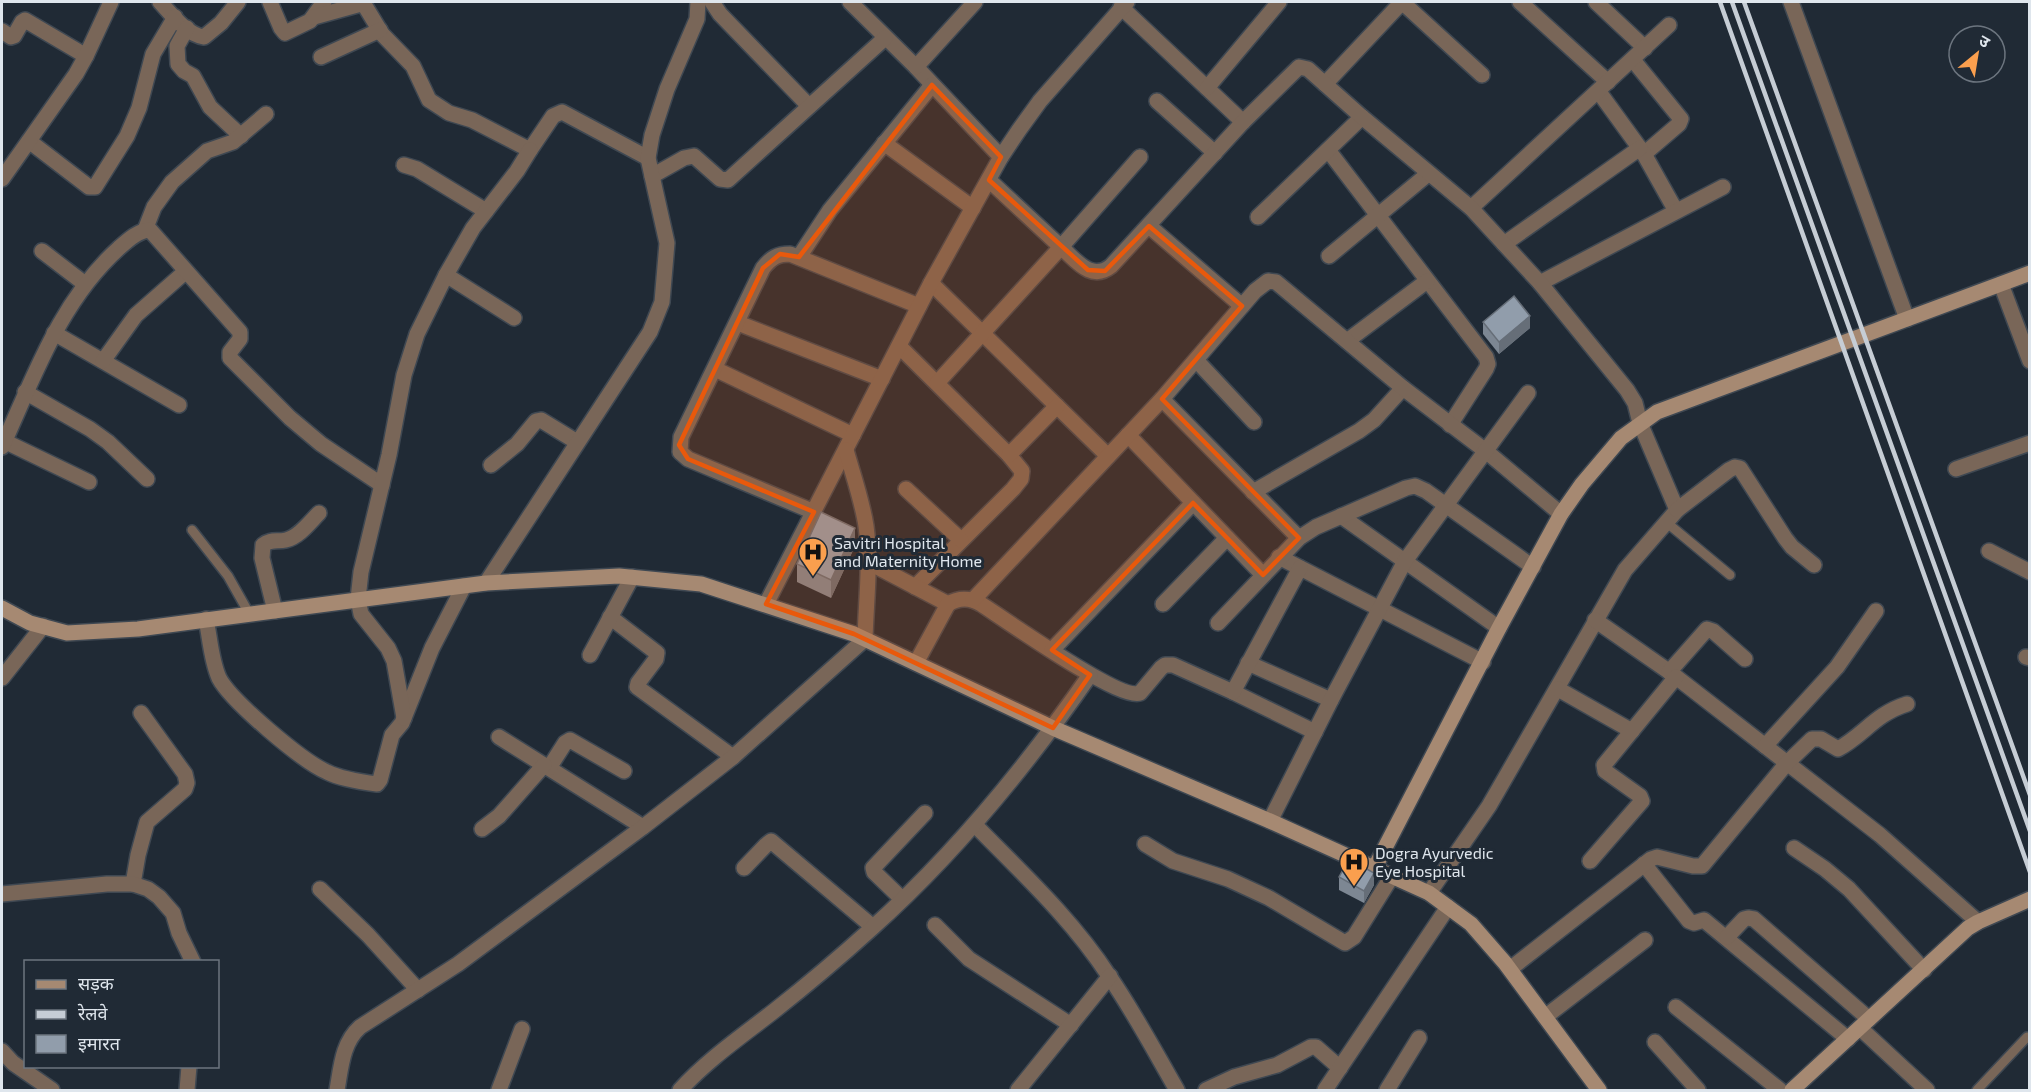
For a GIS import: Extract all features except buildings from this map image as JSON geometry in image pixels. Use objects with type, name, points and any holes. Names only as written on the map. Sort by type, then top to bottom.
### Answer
[{"type":"main road","points":[[1375,867],[1561,514],[1582,484],[1621,438],[1657,412],[2030,273]]},
{"type":"main road","points":[[2,608],[30,623],[67,633],[138,630],[486,583],[619,576],[700,584],[766,604],[865,639],[1053,728],[1375,867],[1428,893],[1471,924],[1510,969],[1599,1090]]},
{"type":"main road","points":[[1798,1089],[1848,1039],[1968,928],[2030,899]]},
{"type":"street","points":[[2,179],[86,56],[111,2]]},
{"type":"street","points":[[160,2],[175,18],[199,37],[204,37],[221,23],[238,2]]},
{"type":"street","points":[[270,2],[285,33],[303,26],[314,17],[324,2]]},
{"type":"street","points":[[486,583],[650,332],[662,302],[667,243],[648,158],[652,135],[667,89],[697,19],[698,2]]},
{"type":"street","points":[[712,2],[720,14],[808,106]]},
{"type":"street","points":[[850,2],[916,67],[1001,157]]},
{"type":"street","points":[[916,67],[975,2]]},
{"type":"street","points":[[1207,88],[1279,2]]},
{"type":"street","points":[[1325,84],[1402,2],[1482,75]]},
{"type":"street","points":[[1520,2],[1604,87],[1676,211]]},
{"type":"street","points":[[1596,2],[1646,48]]},
{"type":"street","points":[[1791,2],[1907,319]]},
{"type":"street","points":[[314,17],[361,4],[365,6],[380,30],[412,66],[429,100],[449,114],[472,120],[530,150]]},
{"type":"street","points":[[766,604],[931,283],[1001,157],[1040,101],[1124,4],[1243,122]]},
{"type":"street","points":[[29,141],[89,187],[95,187],[127,135],[140,108],[153,54],[175,18]]},
{"type":"street","points":[[2,31],[11,37],[14,36],[24,20],[86,56]]},
{"type":"street","points":[[1471,208],[1669,26]]},
{"type":"street","points":[[187,28],[177,46],[178,64],[193,76],[210,107],[241,136]]},
{"type":"street","points":[[321,57],[380,30]]},
{"type":"street","points":[[652,176],[684,158],[694,156],[720,178],[728,180],[885,38]]},
{"type":"street","points":[[1504,244],[1679,124],[1681,119],[1633,60]]},
{"type":"street","points":[[989,180],[1060,247],[1088,270],[1095,273],[1105,271],[1243,122],[1299,67],[1308,69],[1428,174],[1471,208],[1540,283],[1635,403],[1640,423],[1677,510]]},
{"type":"street","points":[[799,257],[830,210],[932,86]]},
{"type":"street","points":[[1157,101],[1215,153]]},
{"type":"street","points":[[404,718],[394,661],[388,648],[361,614],[358,599],[361,572],[382,485],[404,375],[417,334],[446,275],[486,211],[517,171],[554,116],[562,112],[648,158]]},
{"type":"street","points":[[89,482],[3,444],[25,392],[54,333],[85,284],[115,251],[145,230],[154,207],[172,182],[207,151],[228,145],[266,114]]},
{"type":"street","points":[[1258,217],[1362,117]]},
{"type":"street","points":[[884,143],[973,208]]},
{"type":"street","points":[[1328,150],[1486,357],[1488,364],[1450,425]]},
{"type":"street","points":[[937,383],[1140,157]]},
{"type":"street","points":[[404,165],[417,169],[486,211]]},
{"type":"street","points":[[1329,256],[1428,174]]},
{"type":"street","points":[[1540,283],[1724,187]]},
{"type":"street","points":[[1149,226],[1242,306]]},
{"type":"street","points":[[145,230],[150,230],[155,234],[185,272],[240,332],[240,339],[230,352],[230,358],[290,418],[321,444],[382,485]]},
{"type":"street","points":[[42,251],[85,284]]},
{"type":"street","points":[[814,512],[688,459],[680,452],[681,437],[764,268],[770,260],[780,254],[790,254],[920,306]]},
{"type":"street","points":[[103,361],[136,315],[185,272]]},
{"type":"street","points":[[446,275],[514,318]]},
{"type":"street","points":[[972,600],[1162,399],[1242,306],[1262,284],[1268,281],[1276,282],[1403,388],[1561,514]]},
{"type":"street","points":[[1347,341],[1427,281]]},
{"type":"street","points":[[931,283],[1108,456]]},
{"type":"street","points":[[2001,284],[2030,361]]},
{"type":"street","points":[[738,323],[882,379]]},
{"type":"street","points":[[54,333],[179,405]]},
{"type":"street","points":[[899,346],[1009,455],[1022,471],[1021,479],[915,586]]},
{"type":"street","points":[[1196,360],[1254,422]]},
{"type":"street","points":[[715,369],[853,435]]},
{"type":"street","points":[[1253,492],[1374,420],[1403,388]]},
{"type":"street","points":[[25,392],[90,429],[108,442],[147,479]]},
{"type":"street","points":[[1270,821],[1405,561],[1528,393]]},
{"type":"street","points":[[1162,399],[1299,538]]},
{"type":"street","points":[[1009,455],[1057,406]]},
{"type":"street","points":[[491,465],[517,444],[536,421],[541,420],[577,442]]},
{"type":"street","points":[[1128,435],[1263,575]]},
{"type":"street","points":[[1956,469],[2030,443]]},
{"type":"street","points":[[337,1090],[346,1046],[353,1033],[495,937],[733,757],[865,639],[868,562],[866,527],[860,496],[846,450]]},
{"type":"street","points":[[1428,893],[1489,806],[1625,570],[1677,510],[1729,470],[1735,467],[1740,468],[1785,538],[1792,547],[1814,565]]},
{"type":"street","points":[[1218,623],[1299,538],[1316,527],[1414,486],[1421,487],[1447,504],[1533,567]]},
{"type":"street","points":[[906,489],[961,540]]},
{"type":"street","points":[[1052,651],[1193,503]]},
{"type":"street","points":[[275,611],[262,558],[263,545],[267,542],[286,540],[295,536],[319,513]]},
{"type":"street","points":[[1341,516],[1499,628]]},
{"type":"street","points":[[1163,604],[1227,538]]},
{"type":"street","points":[[1989,551],[2030,572]]},
{"type":"street","points":[[1279,557],[1483,662]]},
{"type":"street","points":[[868,562],[948,604]]},
{"type":"street","points":[[1233,692],[1300,567]]},
{"type":"street","points":[[590,655],[632,577]]},
{"type":"street","points":[[206,619],[215,668],[227,692],[283,742],[307,760],[327,772],[378,783],[392,735],[404,718],[432,648],[464,586]]},
{"type":"street","points":[[916,663],[948,604],[955,600],[972,600],[1090,675],[1136,695],[1161,668],[1169,664],[1315,732]]},
{"type":"street","points":[[1765,746],[1816,693],[1876,611]]},
{"type":"street","points":[[610,617],[657,653],[656,659],[637,687],[733,757]]},
{"type":"street","points":[[1595,620],[1673,675],[1880,836],[1978,922]]},
{"type":"street","points":[[2,678],[43,627]]},
{"type":"street","points":[[1590,861],[1642,801],[1640,796],[1603,768],[1707,629],[1713,630],[1745,659]]},
{"type":"street","points":[[1248,663],[1331,700]]},
{"type":"street","points":[[680,1090],[717,1055],[818,976],[902,899],[975,825],[1053,728],[1090,675]]},
{"type":"street","points":[[1558,689],[1632,731]]},
{"type":"street","points":[[1510,969],[1644,864],[1657,857],[1702,866],[1787,763],[1812,739],[1821,739],[1838,749],[1876,719],[1893,708],[1907,704]]},
{"type":"street","points":[[133,884],[147,822],[185,789],[187,783],[185,774],[141,713]]},
{"type":"street","points":[[499,737],[643,826]]},
{"type":"street","points":[[482,829],[499,816],[546,767],[564,742],[570,740],[624,771]]},
{"type":"street","points":[[902,899],[873,872],[873,868],[925,813]]},
{"type":"street","points":[[975,825],[1059,910],[1110,976],[1177,1090]]},
{"type":"street","points":[[744,868],[771,841],[873,927]]},
{"type":"street","points":[[1145,844],[1173,861],[1228,879],[1269,898],[1345,942],[1354,937],[1392,876]]},
{"type":"street","points":[[1794,848],[1849,889],[1924,970]]},
{"type":"street","points":[[1644,864],[1689,921],[1694,923],[1703,919],[1848,1039]]},
{"type":"street","points":[[2,894],[107,884],[133,884],[148,889],[173,913],[191,960]]},
{"type":"street","points":[[320,889],[369,935],[418,990]]},
{"type":"street","points":[[1325,1090],[1448,907]]},
{"type":"street","points":[[1727,937],[1744,919],[1754,919],[1865,1024],[1927,1090]]},
{"type":"street","points":[[935,925],[969,959],[1071,1025]]},
{"type":"street","points":[[1545,1017],[1645,940]]},
{"type":"street","points":[[1018,1090],[1110,976]]},
{"type":"street","points":[[1676,1007],[1780,1090]]},
{"type":"street","points":[[499,1090],[522,1029]]},
{"type":"street","points":[[1387,1090],[1419,1038]]},
{"type":"street","points":[[1655,1042],[1698,1090]]},
{"type":"street","points":[[1206,1090],[1234,1077],[1277,1065],[1311,1047],[1316,1047],[1340,1068]]},
{"type":"street","points":[[2,1051],[14,1063],[52,1090]]},
{"type":"street","points":[[188,1090],[189,1068]]},
{"type":"lane","points":[[1666,522],[1730,575]]},
{"type":"lane","points":[[192,530],[228,576],[250,615]]},
{"type":"lane","points":[[1977,1090],[2027,1037]]},
{"type":"highlighted area","points":[[932,85],[1001,157],[989,180],[1088,270],[1105,271],[1149,226],[1242,306],[1162,399],[1299,538],[1263,575],[1193,503],[1052,650],[1090,675],[1053,728],[854,634],[766,604],[814,512],[688,459],[679,445],[763,268],[780,254],[799,257]]},
{"type":"railway","points":[[1720,2],[2030,872]]},
{"type":"railway","points":[[1732,2],[2030,831]]},
{"type":"railway","points":[[1744,2],[2030,795]]},
{"type":"place","name":"Savitri Hospital and Maternity Home","points":[[813,578]]},
{"type":"place","name":"Dogra Ayurvedic Eye Hospital","points":[[1354,888]]}]
